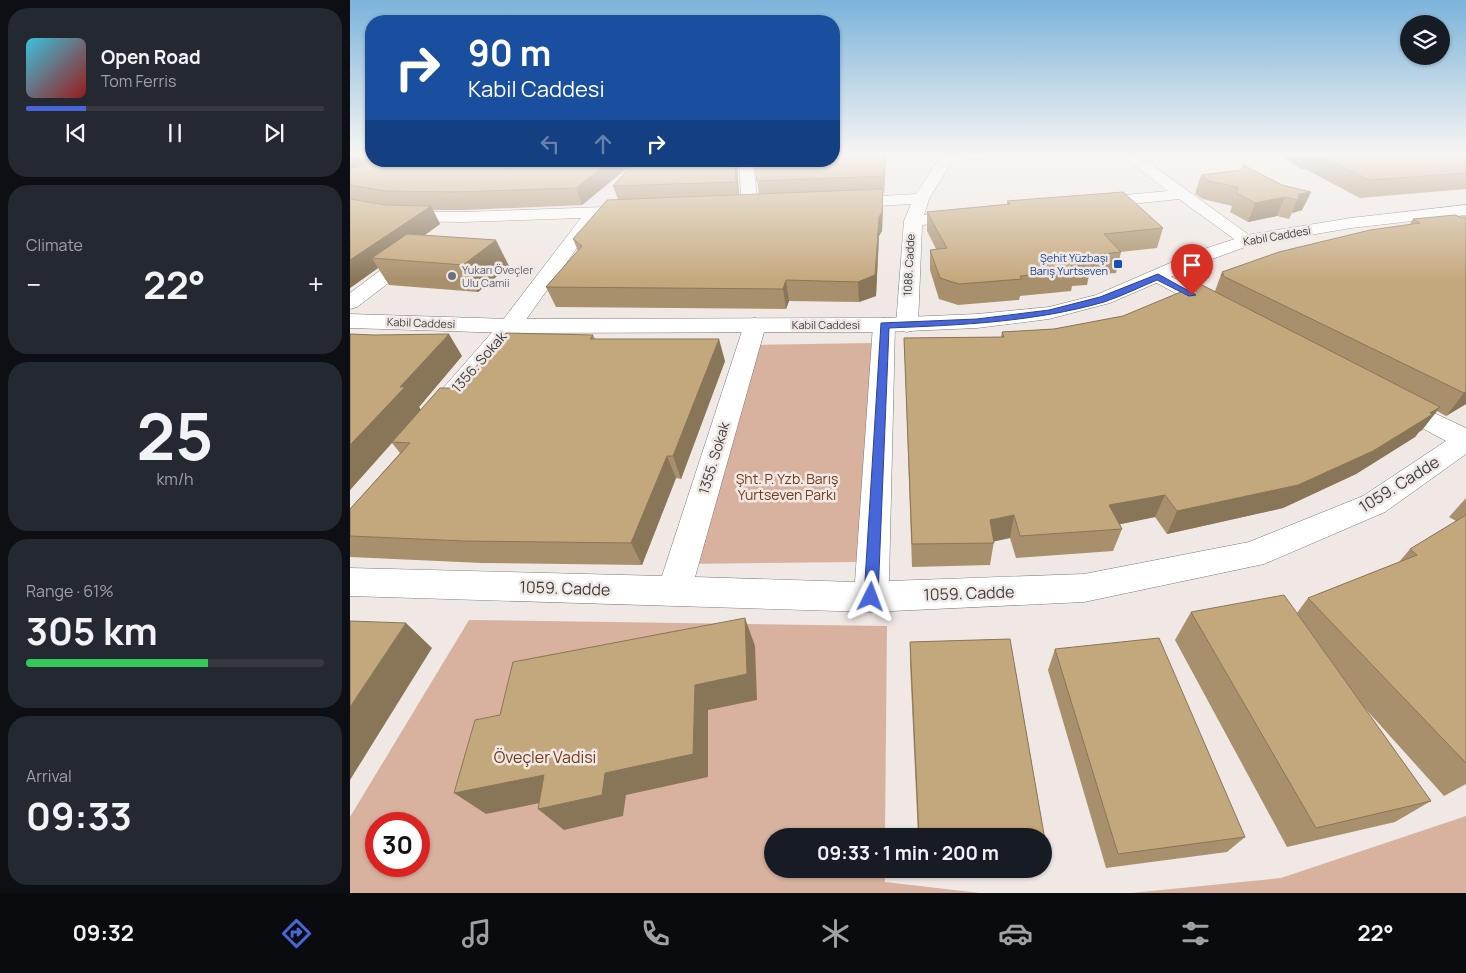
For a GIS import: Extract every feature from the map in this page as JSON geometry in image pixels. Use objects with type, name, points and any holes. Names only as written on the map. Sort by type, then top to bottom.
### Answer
[{"type":"street","points":[[749,196],[750,207]]},
{"type":"street","name":"1088. Cadde","points":[[871,597],[895,325],[910,231],[923,196]]},
{"type":"street","points":[[1076,205],[1166,196]]},
{"type":"street","points":[[1184,196],[1247,240]]},
{"type":"street","points":[[826,204],[921,199]]},
{"type":"street","points":[[730,207],[769,206]]},
{"type":"street","points":[[350,208],[396,216],[593,213],[652,210]]},
{"type":"street","name":"Kabil Caddesi","points":[[350,321],[510,326],[895,325],[977,322],[1049,313],[1104,299],[1205,255],[1247,240],[1351,223],[1466,210]]},
{"type":"street","points":[[1439,212],[1466,228]]},
{"type":"street","name":"1356. Sokak","points":[[414,438],[510,326],[593,213]]},
{"type":"street","points":[[913,221],[980,214]]},
{"type":"street","points":[[441,234],[464,216]]},
{"type":"street","points":[[350,302],[426,245]]},
{"type":"street","points":[[1158,276],[1237,318]]},
{"type":"street","name":"1355. Sokak","points":[[674,591],[755,325]]},
{"type":"street","points":[[1378,393],[1466,440]]},
{"type":"street","name":"1059. Cadde","points":[[350,582],[871,597],[1084,588],[1253,554],[1374,504],[1466,440]]},
{"type":"green space","name":"Şht. P. Yzb. Barış Yurtseven Parkı","points":[[872,343],[857,562],[683,564],[754,345]]},
{"type":"green space","name":"Öveçler Vadisi","points":[[469,620],[887,626],[885,828],[764,828],[764,878],[885,878],[885,882],[980,893],[350,893],[350,817]]},
{"type":"green space","points":[[1466,816],[1466,893],[1131,893],[1281,878]]},
{"type":"building","points":[[716,196],[883,196],[882,212],[879,217],[875,275],[858,282],[786,280],[783,289],[546,287],[582,246],[573,239],[607,200]]},
{"type":"building","points":[[1076,196],[1127,196],[1163,228],[1104,234],[1121,252],[1085,256],[1091,264],[1071,266],[1075,270],[1020,276],[1022,279],[959,284],[940,278],[930,250],[947,248],[927,212],[1010,204],[1007,201]]},
{"type":"building","points":[[1242,196],[1299,196],[1298,200],[1285,197],[1255,203]]},
{"type":"building","points":[[350,199],[385,205],[431,206],[350,260]]},
{"type":"building","points":[[1455,215],[1466,217],[1466,392],[1464,393],[1221,275],[1224,274],[1222,272],[1279,252],[1370,230],[1420,223],[1413,219]]},
{"type":"building","points":[[407,234],[496,240],[463,265],[372,258]]},
{"type":"building","points":[[1200,284],[1440,407],[1430,413],[1433,414],[1373,451],[1298,485],[1177,511],[1165,495],[1109,505],[1122,529],[1020,536],[1014,515],[990,520],[994,543],[912,544],[904,338],[1004,337],[1002,332],[1054,329],[1123,316]]},
{"type":"building","points":[[506,333],[593,335],[590,339],[719,339],[673,456],[667,456],[631,543],[464,541],[350,536],[350,509],[410,443],[392,442],[440,388],[457,388]]},
{"type":"building","points":[[350,334],[449,334],[400,387],[405,387],[350,445]]},
{"type":"building","points":[[1466,515],[1466,763],[1308,598],[1417,555],[1410,549]]},
{"type":"building","points":[[1284,595],[1431,801],[1316,828],[1191,612]]},
{"type":"building","points":[[745,618],[747,674],[695,685],[693,754],[605,773],[602,795],[538,809],[544,775],[454,793],[475,720],[500,715],[513,662]]},
{"type":"building","points":[[350,621],[406,623],[350,707]]},
{"type":"building","points":[[1159,638],[1245,837],[1118,854],[1055,649]]},
{"type":"building","points":[[1010,639],[1043,828],[919,828],[910,642]]},
{"type":"place","name":"Şehit Yüzbaşı Barış Yurtseven","points":[[1118,264]]},
{"type":"place","name":"Yukarı Öveçler Ulu Camii","points":[[452,276]]},
{"type":"route","points":[[871,597],[884,325],[977,322],[1049,313],[1104,299],[1158,276],[1192,295]]}]
